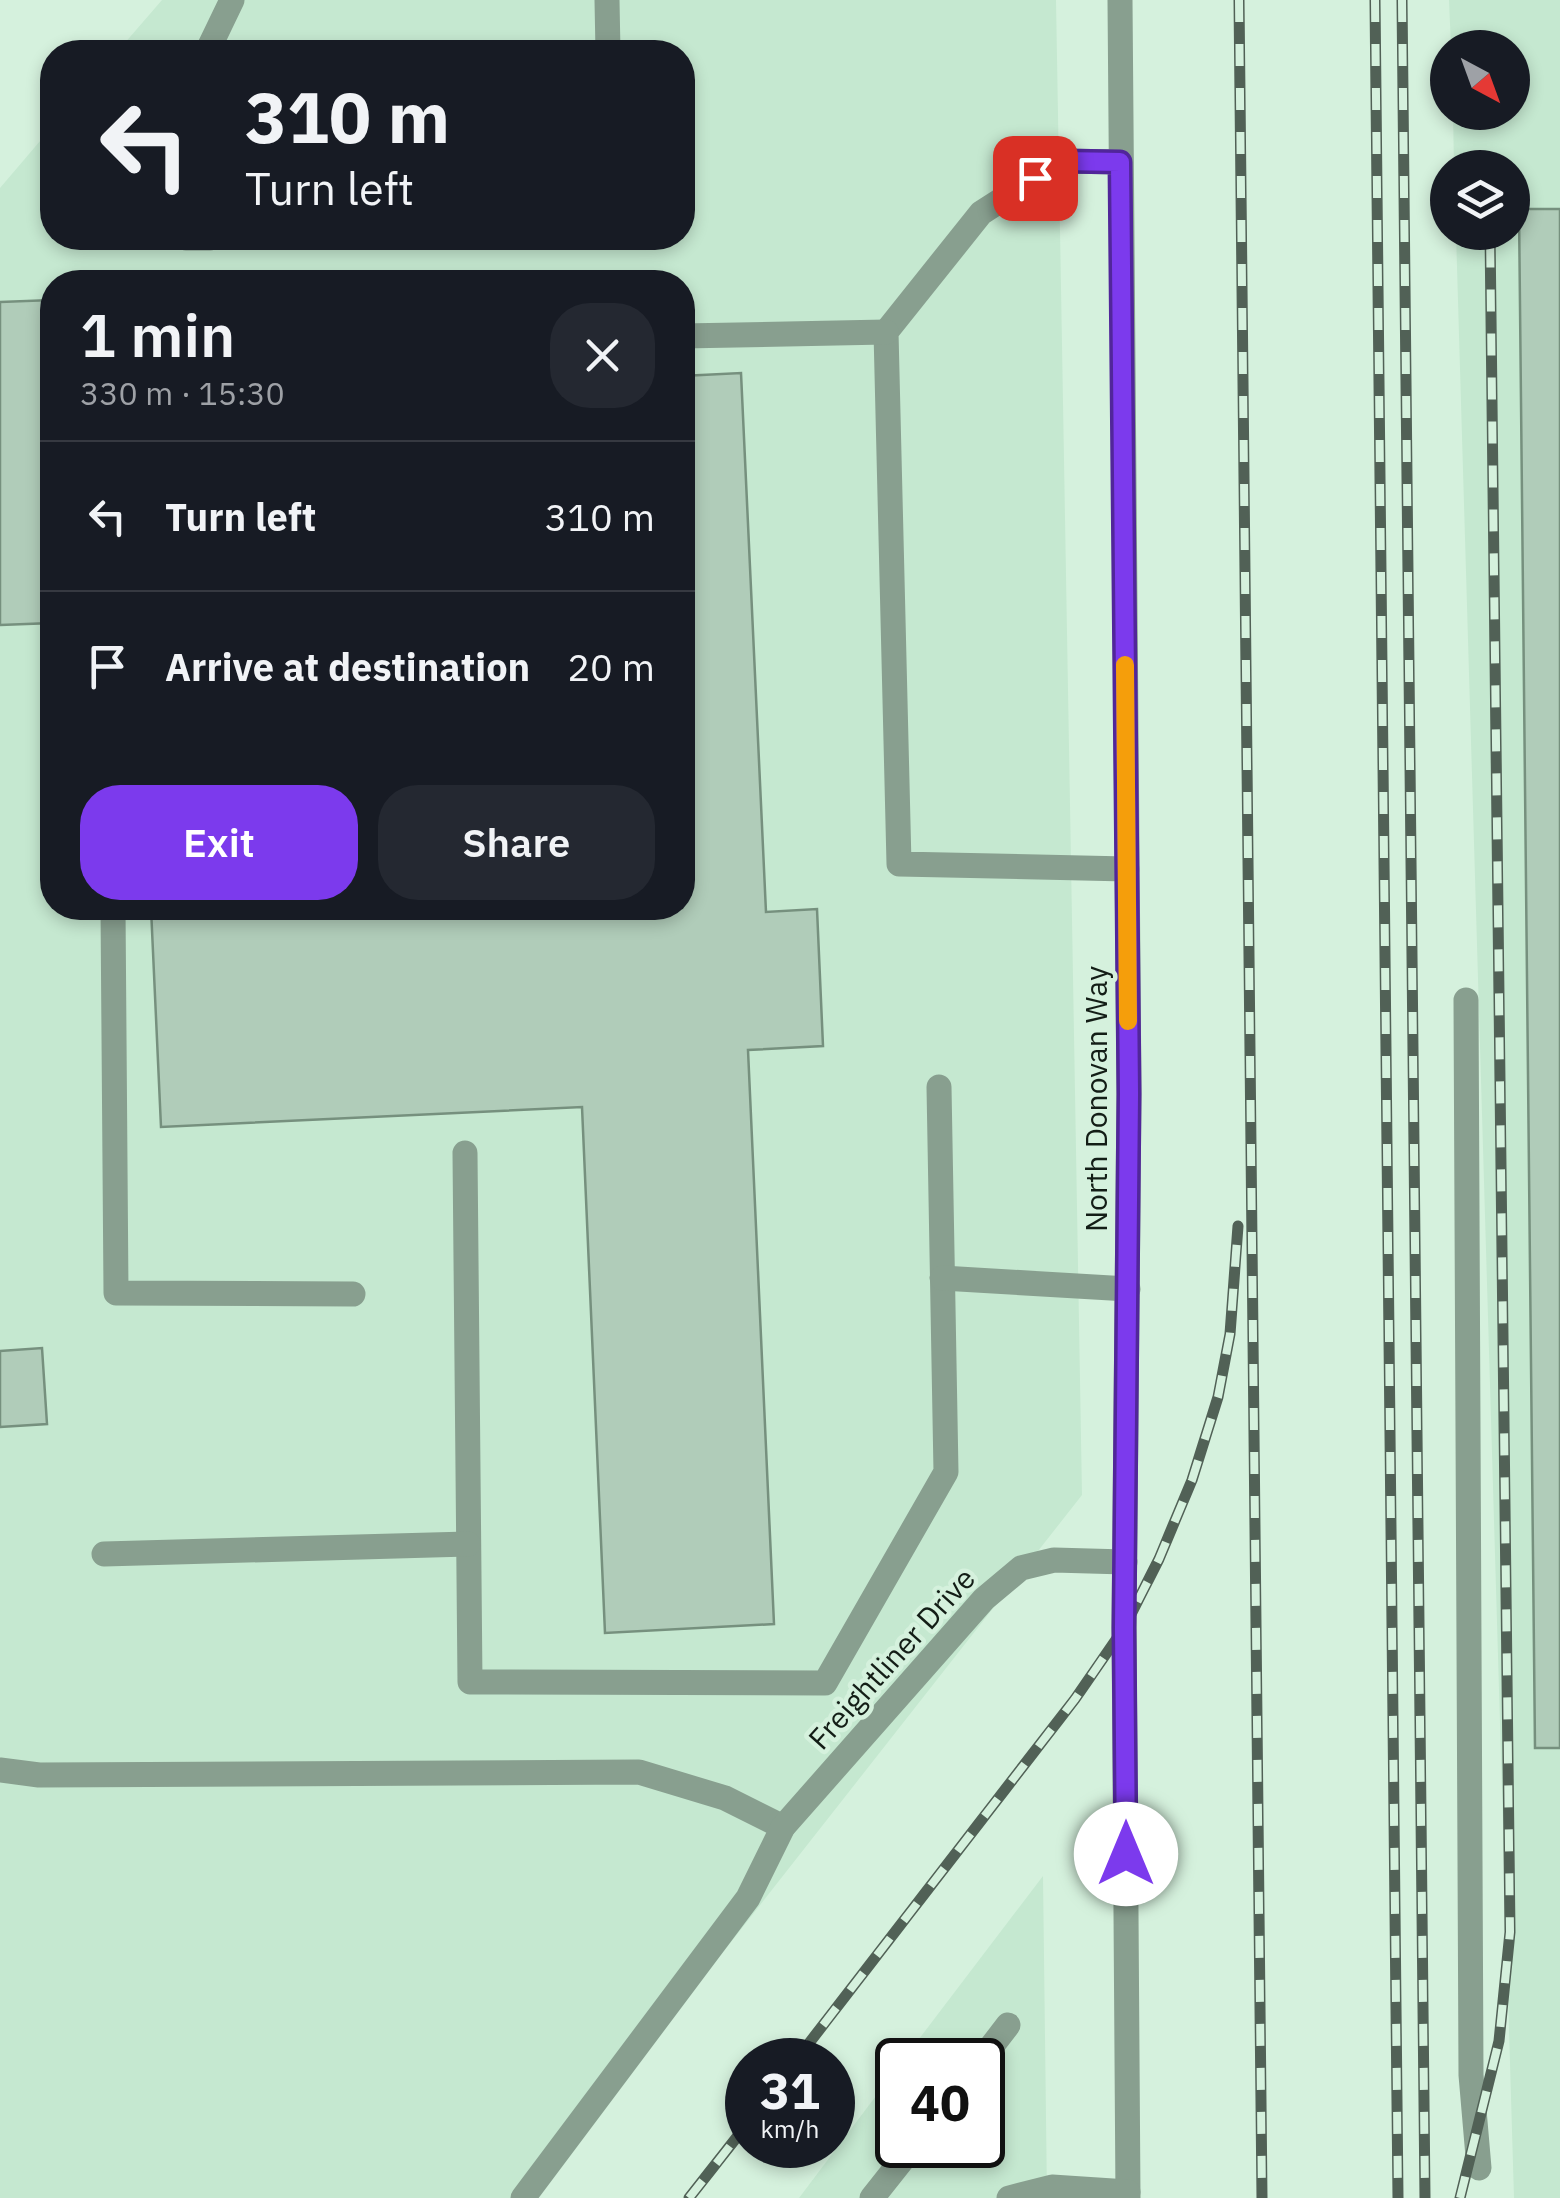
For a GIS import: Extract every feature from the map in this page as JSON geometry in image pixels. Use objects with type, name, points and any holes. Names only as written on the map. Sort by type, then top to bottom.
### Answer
[{"type":"street","points":[[213,40],[232,0]]},
{"type":"street","points":[[607,0],[608,40]]},
{"type":"street","name":"North Donovan Way","points":[[1120,0],[1127,869],[1124,1562],[1128,2195]]},
{"type":"street","points":[[1120,162],[1062,161],[981,213],[886,332],[899,864],[1127,869]]},
{"type":"street","points":[[695,336],[886,332]]},
{"type":"street","points":[[112,920],[116,1294],[353,1294]]},
{"type":"street","points":[[1466,1000],[1471,2055],[1479,2168]]},
{"type":"street","points":[[465,1153],[470,1682],[826,1683],[946,1472],[939,1087]]},
{"type":"street","points":[[942,1278],[1128,1289]]},
{"type":"street","points":[[104,1554],[468,1544]]},
{"type":"street","name":"Freightliner Drive","points":[[523,2198],[748,1898],[783,1827],[984,1599],[1021,1568],[1054,1560],[1124,1562]]},
{"type":"street","points":[[0,1770],[40,1775],[639,1772],[725,1798],[783,1827]]},
{"type":"street","points":[[998,2038],[1008,2025]]},
{"type":"street","points":[[874,2197],[896,2168]]},
{"type":"street","points":[[1008,2198],[1052,2188],[1128,2195]]},
{"type":"shaded area","points":[[162,0],[1056,0],[1082,1495],[530,2198],[0,2198],[0,188],[40,141],[40,250],[695,250],[695,40],[127,40]]},
{"type":"shaded area","points":[[1449,0],[1560,0],[1560,2198],[1514,2198],[1457,250],[1530,250],[1530,150],[1454,150],[1453,130],[1530,130],[1530,30],[1450,30]]},
{"type":"shaded area","points":[[1043,1876],[1047,2198],[799,2198],[822,2168],[855,2168],[855,2124],[875,2097],[875,2168],[1005,2168],[1005,2038],[920,2038]]},
{"type":"building","points":[[1530,209],[1560,209],[1560,1748],[1535,1748],[1519,250],[1530,250]]},
{"type":"building","points":[[40,300],[40,623],[0,625],[0,302]]},
{"type":"building","points":[[741,373],[766,912],[817,909],[823,1046],[748,1050],[774,1624],[605,1633],[582,1107],[161,1127],[152,920],[695,920],[695,375]]},
{"type":"building","points":[[42,1348],[47,1424],[0,1427],[0,1351]]},
{"type":"railway","points":[[1239,0],[1262,2198]]},
{"type":"railway","points":[[1375,0],[1398,2198]]},
{"type":"railway","points":[[1402,0],[1425,2198]]},
{"type":"railway","points":[[1460,2198],[1499,2041],[1510,1932],[1490,250]]},
{"type":"railway","points":[[813,2038],[1075,1699],[1124,1628],[1192,1480],[1218,1397],[1230,1334],[1238,1226]]},
{"type":"railway","points":[[689,2198],[725,2152]]},
{"type":"slow traffic","points":[[1125,665],[1128,1021]]},
{"type":"route","points":[[1035,178],[1062,161],[1120,162],[1129,1094],[1126,1854]]}]
